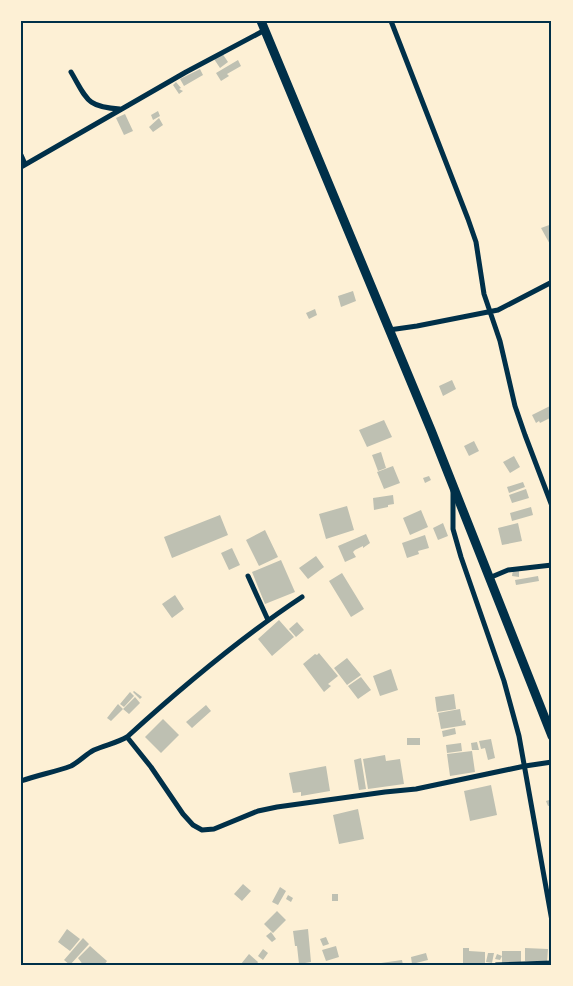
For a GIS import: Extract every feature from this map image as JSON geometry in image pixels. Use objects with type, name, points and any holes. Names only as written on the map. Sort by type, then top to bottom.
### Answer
[{"type":"highway","points":[[263,26],[489,578],[548,716],[552,736]]},
{"type":"street","points":[[391,21],[476,242],[484,294],[500,340],[515,406],[524,435],[552,506]]},
{"type":"street","points":[[21,155],[23,165],[263,26]]},
{"type":"street","points":[[71,72],[89,101],[95,106],[120,109]]},
{"type":"street","points":[[389,330],[503,308],[552,282]]},
{"type":"street","points":[[453,488],[453,529],[460,557],[504,681],[519,736],[552,921]]},
{"type":"street","points":[[489,578],[508,570],[552,565]]},
{"type":"street","points":[[248,576],[268,620]]},
{"type":"street","points":[[21,781],[38,774],[54,772],[73,765],[94,750],[128,737],[196,676],[268,620],[302,597]]},
{"type":"street","points":[[128,737],[152,767],[183,814],[193,826],[202,830],[214,829],[258,811],[277,807],[416,789],[552,762]]},
{"type":"street","points":[[496,965],[552,963]]},
{"type":"building","points":[[222,53],[228,62],[220,68],[214,59]]},
{"type":"building","points":[[238,60],[241,66],[227,74],[229,76],[221,81],[216,73]]},
{"type":"building","points":[[200,69],[203,75],[184,86],[180,79]]},
{"type":"building","points":[[176,82],[181,88],[179,89],[183,91],[179,94],[173,85]]},
{"type":"building","points":[[158,111],[160,116],[153,120],[151,115]]},
{"type":"building","points":[[125,114],[133,131],[124,135],[116,118]]},
{"type":"building","points":[[159,118],[163,125],[153,132],[149,127]]},
{"type":"building","points":[[552,224],[552,248],[541,228]]},
{"type":"building","points":[[353,291],[356,301],[341,307],[338,296]]},
{"type":"building","points":[[315,309],[317,315],[309,319],[306,313]]},
{"type":"building","points":[[452,380],[456,389],[443,396],[439,386]]},
{"type":"building","points":[[552,405],[552,417],[536,423],[532,415]]},
{"type":"building","points":[[384,420],[392,437],[367,447],[359,430]]},
{"type":"building","points":[[474,441],[479,451],[469,456],[464,446]]},
{"type":"building","points":[[381,452],[386,468],[378,471],[372,455]]},
{"type":"building","points":[[514,456],[520,467],[510,473],[503,462]]},
{"type":"building","points":[[393,466],[400,483],[384,489],[377,472]]},
{"type":"building","points":[[429,476],[431,480],[425,483],[423,478]]},
{"type":"building","points":[[523,482],[525,487],[509,493],[507,487]]},
{"type":"building","points":[[526,489],[529,498],[512,503],[509,495]]},
{"type":"building","points":[[393,495],[394,504],[374,510],[373,498]]},
{"type":"building","points":[[347,506],[354,530],[326,539],[319,514]]},
{"type":"building","points":[[531,507],[533,515],[512,521],[510,513]]},
{"type":"building","points":[[421,510],[428,527],[410,535],[403,518]]},
{"type":"building","points":[[220,515],[228,535],[172,558],[164,537]]},
{"type":"building","points":[[443,523],[448,536],[438,540],[433,528]]},
{"type":"building","points":[[518,523],[522,541],[502,545],[498,528]]},
{"type":"building","points":[[265,530],[278,557],[259,566],[246,540]]},
{"type":"building","points":[[366,534],[370,543],[363,548],[363,546],[355,550],[353,552],[356,557],[345,562],[338,546]]},
{"type":"building","points":[[425,535],[429,548],[418,551],[419,554],[407,558],[402,543]]},
{"type":"building","points":[[232,548],[240,565],[229,570],[221,553]]},
{"type":"building","points":[[316,556],[324,567],[308,579],[299,568]]},
{"type":"building","points":[[281,560],[295,592],[265,604],[252,572]]},
{"type":"building","points":[[513,569],[519,570],[519,577],[512,576]]},
{"type":"building","points":[[342,573],[364,609],[351,617],[329,581]]},
{"type":"building","points":[[538,576],[539,581],[516,585],[515,580]]},
{"type":"building","points":[[175,595],[184,609],[172,618],[162,604]]},
{"type":"building","points":[[279,620],[294,637],[272,656],[258,639]]},
{"type":"building","points":[[297,622],[304,630],[296,637],[289,629]]},
{"type":"building","points":[[319,653],[338,676],[328,684],[331,686],[324,692],[303,664]]},
{"type":"building","points":[[347,658],[361,675],[347,685],[334,668]]},
{"type":"building","points":[[391,669],[398,690],[380,696],[373,676]]},
{"type":"building","points":[[361,677],[371,690],[358,699],[348,686]]},
{"type":"building","points":[[130,692],[134,696],[124,707],[120,704]]},
{"type":"building","points":[[133,692],[142,697],[140,699]]},
{"type":"building","points":[[454,694],[456,709],[437,712],[435,697]]},
{"type":"building","points":[[135,697],[140,703],[129,714],[123,709]]},
{"type":"building","points":[[118,704],[123,709],[111,721],[107,718]]},
{"type":"building","points":[[206,705],[211,711],[192,728],[186,722]]},
{"type":"building","points":[[460,709],[462,721],[465,720],[466,725],[441,729],[438,713]]},
{"type":"building","points":[[163,719],[179,735],[161,753],[145,737]]},
{"type":"building","points":[[455,728],[456,734],[443,737],[442,731]]},
{"type":"building","points":[[407,738],[420,738],[420,745],[407,745]]},
{"type":"building","points":[[491,739],[495,758],[488,760],[485,748],[481,749],[479,741]]},
{"type":"building","points":[[477,742],[479,750],[472,750],[471,743]]},
{"type":"building","points":[[461,743],[462,751],[447,753],[446,745]]},
{"type":"building","points":[[472,751],[475,772],[450,776],[447,754]]},
{"type":"building","points":[[385,755],[386,761],[400,759],[404,784],[368,789],[363,759]]},
{"type":"building","points":[[361,758],[366,789],[359,790],[354,760]]},
{"type":"building","points":[[326,766],[330,791],[301,796],[301,792],[293,793],[289,773]]},
{"type":"building","points":[[491,785],[497,815],[470,821],[464,791]]},
{"type":"building","points":[[552,799],[552,805],[548,806],[546,801]]},
{"type":"building","points":[[358,809],[364,839],[339,844],[333,815]]},
{"type":"building","points":[[243,884],[251,891],[242,901],[234,894]]},
{"type":"building","points":[[280,887],[286,891],[278,905],[272,902]]},
{"type":"building","points":[[332,894],[338,894],[338,901],[332,901]]},
{"type":"building","points":[[288,895],[293,898],[291,902],[286,899]]},
{"type":"building","points":[[277,911],[286,920],[273,933],[264,924]]},
{"type":"building","points":[[67,929],[80,939],[70,951],[58,942]]},
{"type":"building","points":[[308,929],[311,962],[299,964],[293,931]]},
{"type":"building","points":[[271,932],[276,939],[272,942],[266,936]]},
{"type":"building","points":[[326,937],[329,944],[323,946],[320,939]]},
{"type":"building","points":[[83,938],[89,944],[70,965],[64,960]]},
{"type":"building","points":[[90,946],[107,961],[104,965],[83,965],[78,958]]},
{"type":"building","points":[[336,946],[339,957],[326,961],[322,950]]},
{"type":"building","points":[[463,948],[469,948],[469,951],[485,952],[485,964],[463,963]]},
{"type":"building","points":[[525,948],[548,949],[547,962],[525,961]]},
{"type":"building","points":[[263,949],[268,953],[263,960],[258,956]]},
{"type":"building","points":[[502,951],[521,951],[521,963],[502,963]]},
{"type":"building","points":[[426,953],[428,960],[412,964],[411,957]]},
{"type":"building","points":[[488,953],[494,953],[492,963],[486,962]]},
{"type":"building","points":[[249,954],[258,962],[256,965],[241,964]]},
{"type":"building","points":[[497,954],[502,956],[500,960],[495,959]]},
{"type":"building","points":[[402,960],[403,965],[381,965],[381,963]]}]
